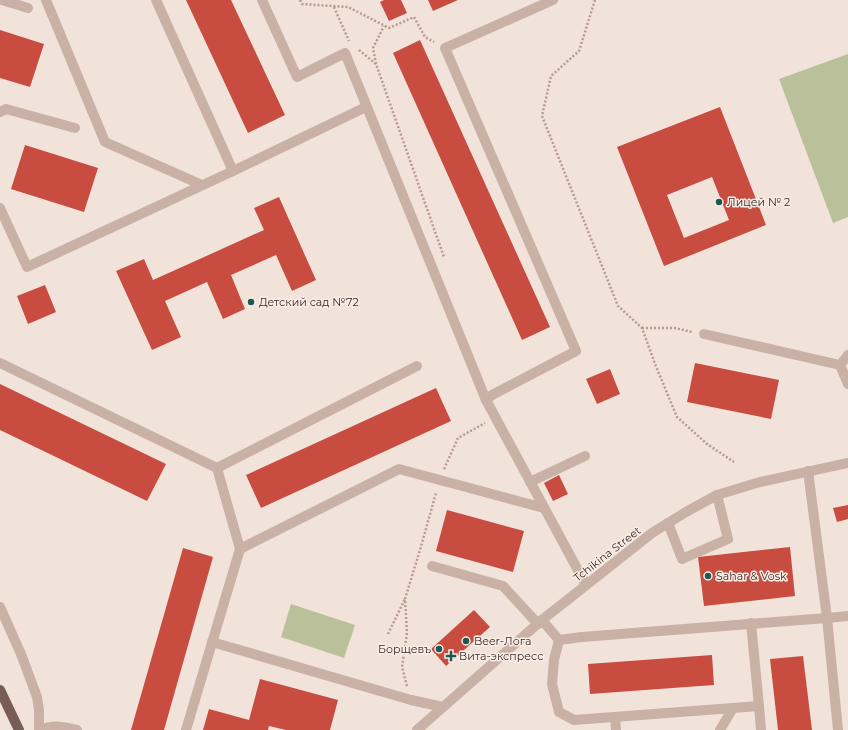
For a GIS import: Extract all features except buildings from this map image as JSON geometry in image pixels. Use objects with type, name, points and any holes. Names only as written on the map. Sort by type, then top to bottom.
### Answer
[{"type":"main road","points":[[0,690],[18,730]]},
{"type":"street","points":[[2,0],[28,8]]},
{"type":"street","points":[[46,0],[105,142],[202,185]]},
{"type":"street","points":[[156,0],[233,171]]},
{"type":"street","points":[[262,0],[297,77],[345,53],[486,400],[586,585]]},
{"type":"street","points":[[486,400],[576,351],[445,48],[552,0]]},
{"type":"street","points":[[0,208],[27,267],[233,171],[366,106]]},
{"type":"street","points":[[0,112],[6,109],[75,128]]},
{"type":"street","points":[[704,334],[840,365]]},
{"type":"street","points":[[840,365],[848,355]]},
{"type":"street","points":[[0,363],[217,468],[240,549],[186,730]]},
{"type":"street","points":[[840,365],[848,384]]},
{"type":"street","points":[[217,468],[417,366]]},
{"type":"street","points":[[530,482],[585,456]]},
{"type":"street","name":"Tchikina Street","points":[[417,730],[540,622],[652,533],[668,523],[717,495],[760,482],[848,463]]},
{"type":"street","points":[[240,549],[400,469],[544,508]]},
{"type":"street","points":[[808,471],[827,618],[838,730]]},
{"type":"street","points":[[668,523],[682,559],[728,539],[717,495]]},
{"type":"street","points":[[432,566],[503,586],[559,640]]},
{"type":"street","points":[[0,607],[21,654],[37,697],[40,730],[48,727],[61,726],[77,730]]},
{"type":"street","points":[[559,640],[848,616]]},
{"type":"street","points":[[751,624],[761,730]]},
{"type":"street","points":[[559,640],[554,660],[552,684],[559,712],[574,720],[759,706]]},
{"type":"street","points":[[212,642],[411,700],[443,707]]},
{"type":"street","points":[[720,730],[732,708]]},
{"type":"street","points":[[615,717],[616,730]]},
{"type":"path","points":[[300,0],[302,4],[348,7],[389,28],[414,17],[425,37],[445,48]]},
{"type":"path","points":[[595,0],[579,51],[551,76],[542,116],[618,306],[642,328],[677,417],[708,444],[734,462]]},
{"type":"path","points":[[334,7],[350,42]]},
{"type":"path","points":[[384,26],[373,48],[377,65],[445,260]]},
{"type":"path","points":[[355,47],[377,65]]},
{"type":"path","points":[[642,328],[675,328],[704,334]]},
{"type":"path","points":[[388,634],[405,599],[440,479],[458,438],[495,417]]},
{"type":"path","points":[[405,599],[407,633],[402,667],[411,700]]},
{"type":"green space","points":[[848,54],[848,217],[833,223],[779,79]]},
{"type":"green space","points":[[291,604],[355,625],[344,658],[281,637]]},
{"type":"place","name":"Лицей № 2","points":[[719,202]]},
{"type":"place","name":"Детский сад №72","points":[[251,302]]},
{"type":"place","name":"Sahar & Vosk","points":[[708,576]]},
{"type":"place","name":"Beer-Лога","points":[[466,641]]},
{"type":"place","name":"Борщевъ","points":[[439,649]]},
{"type":"place","name":"Вита-экспресс","points":[[451,656]]}]
